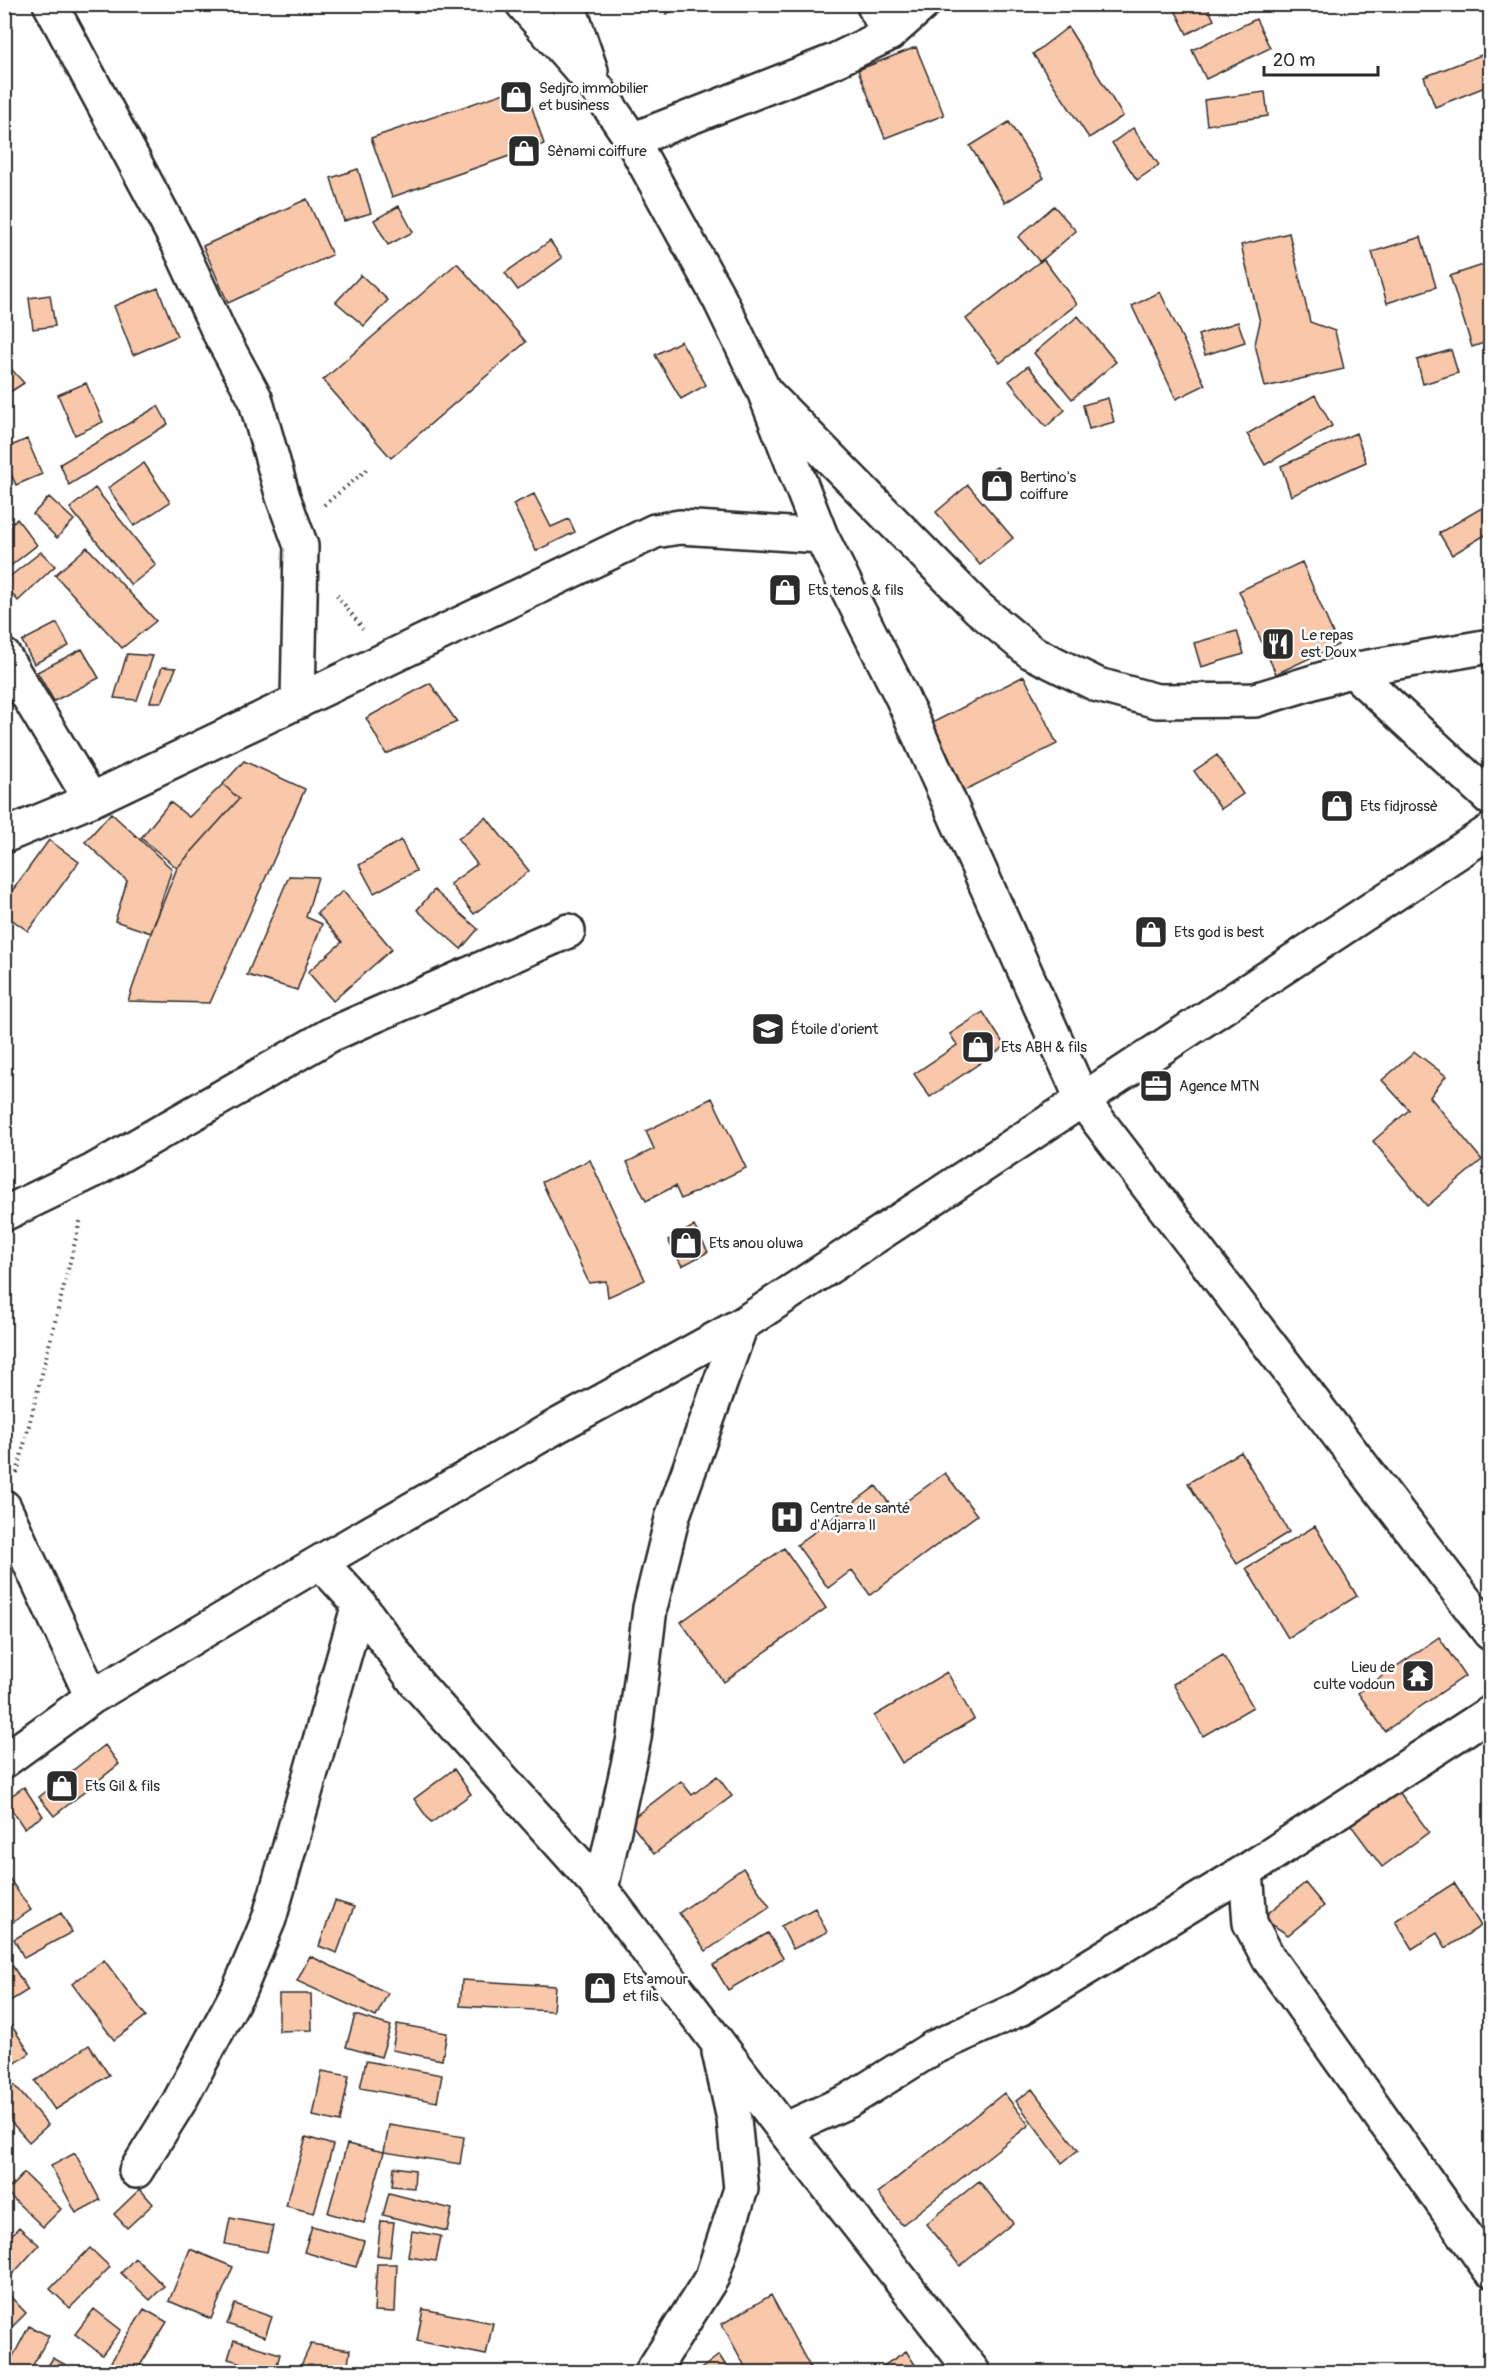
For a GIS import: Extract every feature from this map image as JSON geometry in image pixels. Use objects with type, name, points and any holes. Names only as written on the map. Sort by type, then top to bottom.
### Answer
[{"type":"street","points":[[50,4],[179,245],[219,332],[255,398],[283,496],[301,546],[298,702]]},
{"type":"street","points":[[523,4],[596,87],[632,140],[720,300],[764,391],[821,536],[902,697],[1083,1101],[1491,1633]]},
{"type":"street","points":[[568,4],[596,87]]},
{"type":"street","points":[[873,4],[889,34]]},
{"type":"street","points":[[632,140],[834,61],[889,34],[923,4]]},
{"type":"street","points":[[764,391],[978,608],[1031,652],[1098,685],[1157,701],[1255,700],[1352,670],[1491,646]]},
{"type":"street","points":[[4,836],[91,800],[656,531],[680,526],[821,536]]},
{"type":"street","points":[[4,656],[91,800]]},
{"type":"street","points":[[1352,670],[1491,798]]},
{"type":"street","points":[[4,1761],[92,1697],[320,1562],[557,1426],[741,1325],[1491,831]]},
{"type":"street","points":[[4,1214],[93,1171],[330,1035],[568,931]]},
{"type":"street","points":[[601,1889],[634,1738],[650,1608],[673,1515],[741,1325]]},
{"type":"street","points":[[6,1509],[92,1697]]},
{"type":"street","points":[[320,1562],[359,1604],[417,1684],[601,1889],[973,2373]]},
{"type":"street","points":[[136,2171],[179,2102],[239,1990],[269,1919],[359,1604]]},
{"type":"street","points":[[784,2130],[848,2101],[933,2048],[1021,2008],[1246,1870],[1491,1713]]},
{"type":"street","points":[[1246,1870],[1250,1923],[1269,1959],[1491,2270]]},
{"type":"street","points":[[652,2373],[712,2277],[741,2189],[734,2119],[718,2044]]},
{"type":"path","points":[[296,528],[369,468]]},
{"type":"path","points":[[336,593],[386,659]]},
{"type":"path","points":[[6,1509],[93,1171]]},
{"type":"building","points":[[662,4],[688,4],[666,14]]},
{"type":"building","points":[[1172,4],[1206,4],[1214,20],[1187,34]]},
{"type":"building","points":[[1256,19],[1270,48],[1206,79],[1192,50]]},
{"type":"building","points":[[1068,27],[1123,116],[1089,138],[1033,54]]},
{"type":"building","points":[[916,47],[944,115],[885,138],[858,70]]},
{"type":"building","points":[[1489,52],[1490,85],[1435,107],[1424,77]]},
{"type":"building","points":[[525,86],[544,144],[392,197],[371,138]]},
{"type":"building","points":[[1265,92],[1268,116],[1207,125],[1204,100]]},
{"type":"building","points":[[1009,122],[1044,178],[1005,203],[970,146]]},
{"type":"building","points":[[1133,128],[1159,165],[1137,180],[1112,143]]},
{"type":"building","points":[[358,169],[371,213],[344,221],[331,178]]},
{"type":"building","points":[[307,199],[332,255],[228,303],[203,246]]},
{"type":"building","points":[[399,206],[413,232],[388,245],[374,220]]},
{"type":"building","points":[[1054,206],[1076,231],[1040,262],[1018,237]]},
{"type":"building","points":[[1289,233],[1310,322],[1335,331],[1344,369],[1265,387],[1255,344],[1260,322],[1241,245]]},
{"type":"building","points":[[1421,237],[1436,287],[1387,303],[1372,252]]},
{"type":"building","points":[[550,241],[562,258],[518,290],[505,273]]},
{"type":"building","points":[[1043,259],[1077,304],[1000,363],[966,319]]},
{"type":"building","points":[[457,263],[526,342],[391,458],[323,380]]},
{"type":"building","points":[[1486,264],[1490,280],[1490,341],[1472,347],[1450,276]]},
{"type":"building","points":[[361,275],[388,300],[364,326],[336,302]]},
{"type":"building","points":[[158,288],[177,336],[133,355],[114,306]]},
{"type":"building","points":[[1160,292],[1205,385],[1176,399],[1132,306]]},
{"type":"building","points":[[50,295],[55,326],[33,329],[29,298]]},
{"type":"building","points":[[1078,316],[1116,362],[1072,399],[1034,353]]},
{"type":"building","points":[[1238,322],[1245,342],[1205,355],[1198,335]]},
{"type":"building","points":[[681,341],[706,385],[681,399],[655,355]]},
{"type":"building","points":[[1451,350],[1458,373],[1423,384],[1417,360]]},
{"type":"building","points":[[4,361],[24,383],[4,396]]},
{"type":"building","points":[[1028,366],[1065,410],[1046,427],[1009,381]]},
{"type":"building","points":[[86,383],[103,422],[75,435],[58,395]]},
{"type":"building","points":[[1315,395],[1332,426],[1265,465],[1247,434]]},
{"type":"building","points":[[1108,398],[1114,422],[1089,429],[1083,405]]},
{"type":"building","points":[[158,406],[168,424],[69,485],[60,464]]},
{"type":"building","points":[[1356,433],[1366,462],[1291,496],[1281,466]]},
{"type":"building","points":[[27,439],[42,474],[16,485],[4,458],[4,449]]},
{"type":"building","points":[[144,463],[170,502],[134,526],[108,488]]},
{"type":"building","points":[[997,467],[1009,485],[994,494],[983,475]]},
{"type":"building","points":[[968,485],[1013,538],[980,565],[936,512]]},
{"type":"building","points":[[95,488],[156,565],[131,585],[70,508]]},
{"type":"building","points":[[534,494],[551,527],[569,519],[575,532],[536,551],[513,504]]},
{"type":"building","points":[[49,497],[74,520],[57,538],[33,514]]},
{"type":"building","points":[[1490,503],[1490,532],[1452,555],[1439,533]]},
{"type":"building","points":[[17,519],[37,545],[4,571],[4,529]]},
{"type":"building","points":[[87,547],[156,621],[122,648],[55,575]]},
{"type":"building","points":[[41,552],[55,566],[18,601],[4,581]]},
{"type":"building","points":[[1302,562],[1338,645],[1276,674],[1239,591]]},
{"type":"building","points":[[57,623],[69,646],[34,664],[22,641]]},
{"type":"building","points":[[1237,631],[1244,654],[1201,667],[1194,643]]},
{"type":"building","points":[[82,649],[99,678],[54,701],[37,672]]},
{"type":"building","points":[[127,654],[153,656],[137,700],[114,698]]},
{"type":"building","points":[[162,667],[176,668],[162,702],[150,702]]},
{"type":"building","points":[[1024,676],[1057,744],[959,793],[926,726]]},
{"type":"building","points":[[430,683],[457,722],[386,754],[366,718]]},
{"type":"building","points":[[1217,755],[1243,794],[1221,809],[1194,771]]},
{"type":"building","points":[[244,761],[305,789],[210,1003],[128,1001],[151,933],[177,868],[239,799],[223,784]]},
{"type":"building","points":[[223,784],[239,799],[177,868],[141,838],[170,802],[189,817]]},
{"type":"building","points":[[111,813],[172,869],[151,933],[115,921],[127,881],[85,842]]},
{"type":"building","points":[[486,817],[529,871],[474,914],[450,884],[477,864],[458,839]]},
{"type":"building","points":[[49,840],[79,862],[28,931],[4,914],[4,902]]},
{"type":"building","points":[[401,840],[416,871],[374,893],[359,865]]},
{"type":"building","points":[[289,876],[318,877],[306,917],[322,924],[297,990],[247,975]]},
{"type":"building","points":[[434,890],[478,929],[461,949],[417,910]]},
{"type":"building","points":[[343,891],[392,949],[333,1001],[308,972],[342,942],[317,913]]},
{"type":"building","points":[[983,1012],[1005,1046],[930,1097],[914,1074],[957,1045],[950,1034]]},
{"type":"building","points":[[1415,1052],[1446,1076],[1430,1097],[1482,1160],[1427,1206],[1373,1141],[1409,1110],[1382,1080]]},
{"type":"building","points":[[712,1098],[746,1168],[681,1199],[675,1186],[646,1201],[627,1162],[654,1149],[646,1131]]},
{"type":"building","points":[[590,1160],[645,1280],[608,1297],[606,1281],[589,1283],[542,1182]]},
{"type":"building","points":[[694,1226],[708,1252],[682,1266],[668,1240]]},
{"type":"building","points":[[1241,1452],[1289,1532],[1237,1564],[1188,1483]]},
{"type":"building","points":[[945,1473],[977,1515],[870,1595],[852,1570],[828,1588],[797,1545],[876,1486],[894,1510]]},
{"type":"building","points":[[1315,1526],[1357,1596],[1288,1638],[1246,1568]]},
{"type":"building","points":[[784,1548],[826,1608],[724,1682],[681,1622]]},
{"type":"building","points":[[1439,1637],[1465,1676],[1385,1731],[1358,1693]]},
{"type":"building","points":[[1223,1655],[1253,1707],[1203,1736],[1173,1684]]},
{"type":"building","points":[[947,1672],[974,1719],[902,1763],[874,1716]]},
{"type":"building","points":[[105,1745],[119,1764],[54,1816],[39,1797]]},
{"type":"building","points":[[454,1769],[471,1794],[431,1823],[414,1799]]},
{"type":"building","points":[[717,1776],[732,1796],[654,1854],[629,1821],[681,1781],[692,1795]]},
{"type":"building","points":[[1394,1785],[1429,1832],[1382,1867],[1347,1820]]},
{"type":"building","points":[[24,1787],[43,1816],[24,1828],[5,1800]]},
{"type":"building","points":[[743,1868],[770,1907],[706,1951],[679,1913]]},
{"type":"building","points":[[4,1871],[31,1910],[10,1924],[4,1916]]},
{"type":"building","points":[[1305,1883],[1324,1906],[1288,1935],[1262,1918]]},
{"type":"building","points":[[1454,1883],[1481,1926],[1446,1948],[1437,1933],[1412,1949],[1395,1921]]},
{"type":"building","points":[[335,1901],[354,1907],[337,1953],[319,1946]]},
{"type":"building","points":[[815,1908],[827,1932],[793,1949],[781,1926]]},
{"type":"building","points":[[61,1913],[72,1932],[24,1958],[14,1939]]},
{"type":"building","points":[[768,1933],[783,1958],[728,1990],[713,1965]]},
{"type":"building","points":[[310,1956],[388,1993],[376,2017],[297,1981]]},
{"type":"building","points":[[104,1960],[146,2016],[114,2040],[72,1984]]},
{"type":"building","points":[[12,1965],[28,1990],[4,2005],[4,1970]]},
{"type":"building","points":[[462,1980],[555,1986],[553,2011],[460,2006]]},
{"type":"building","points":[[279,1994],[311,1994],[312,2030],[279,2031]]},
{"type":"building","points":[[355,2015],[391,2026],[381,2057],[346,2047]]},
{"type":"building","points":[[397,2024],[447,2033],[442,2060],[392,2050]]},
{"type":"building","points":[[11,2025],[30,2053],[4,2071],[4,2030]]},
{"type":"building","points":[[89,2045],[109,2075],[55,2110],[35,2081]]},
{"type":"building","points":[[366,2061],[442,2075],[437,2102],[360,2088]]},
{"type":"building","points":[[322,2071],[349,2076],[340,2122],[313,2116]]},
{"type":"building","points":[[9,2079],[48,2125],[29,2142],[4,2114],[4,2082]]},
{"type":"building","points":[[1032,2089],[1078,2150],[1062,2163],[1016,2101]]},
{"type":"building","points":[[1004,2093],[1029,2125],[902,2225],[878,2193]]},
{"type":"building","points":[[389,2125],[464,2137],[460,2164],[384,2152]]},
{"type":"building","points":[[306,2137],[333,2145],[314,2213],[286,2206]]},
{"type":"building","points":[[347,2144],[384,2152],[364,2223],[328,2213]]},
{"type":"building","points":[[75,2153],[100,2200],[76,2213],[51,2166]]},
{"type":"building","points":[[394,2167],[415,2170],[414,2188],[392,2186]]},
{"type":"building","points":[[24,2173],[61,2209],[43,2227],[6,2192]]},
{"type":"building","points":[[979,2181],[1013,2223],[960,2266],[926,2224]]},
{"type":"building","points":[[140,2189],[153,2204],[127,2228],[114,2214]]},
{"type":"building","points":[[389,2193],[452,2209],[447,2231],[383,2215]]},
{"type":"building","points":[[230,2218],[273,2226],[267,2252],[225,2244]]},
{"type":"building","points":[[381,2221],[394,2222],[390,2257],[377,2255]]},
{"type":"building","points":[[312,2226],[364,2241],[356,2267],[304,2252]]},
{"type":"building","points":[[19,2227],[39,2245],[10,2277],[4,2272],[4,2243]]},
{"type":"building","points":[[412,2231],[441,2236],[436,2261],[408,2257]]},
{"type":"building","points":[[90,2248],[110,2267],[70,2308],[50,2289]]},
{"type":"building","points":[[190,2249],[233,2267],[211,2319],[169,2301]]},
{"type":"building","points":[[135,2258],[164,2286],[150,2300],[121,2273]]},
{"type":"building","points":[[377,2264],[397,2264],[395,2312],[374,2311]]},
{"type":"building","points":[[6,2292],[26,2313],[4,2335],[4,2293]]},
{"type":"building","points":[[771,2295],[810,2367],[800,2372],[748,2372],[722,2324]]},
{"type":"building","points":[[235,2304],[272,2317],[265,2337],[227,2324]]},
{"type":"building","points":[[94,2309],[121,2330],[102,2355],[75,2334]]},
{"type":"building","points":[[144,2309],[167,2322],[136,2372],[121,2372],[109,2365]]},
{"type":"building","points":[[423,2309],[493,2323],[486,2355],[417,2341]]},
{"type":"building","points":[[29,2326],[49,2336],[29,2372],[16,2372],[7,2368]]},
{"type":"building","points":[[234,2340],[280,2354],[275,2372],[228,2359]]},
{"type":"building","points":[[311,2344],[350,2350],[347,2372],[298,2372]]},
{"type":"building","points":[[906,2351],[920,2372],[874,2372]]},
{"type":"building","points":[[719,2355],[730,2372],[697,2372]]},
{"type":"building","points":[[53,2358],[66,2365],[62,2372],[44,2372]]},
{"type":"place","name":"Sedjro immobilier et business","points":[[516,97]]},
{"type":"place","name":"Sènami coiffure","points":[[524,151]]},
{"type":"place","name":"Bertino's coiffure","points":[[997,486]]},
{"type":"place","name":"Ets tenos & fils","points":[[785,590]]},
{"type":"place","name":"Le repas est Doux","points":[[1278,644]]},
{"type":"place","name":"Ets fidjrossè","points":[[1337,806]]},
{"type":"place","name":"Ets god is best","points":[[1151,932]]},
{"type":"place","name":"Étoile d'orient","points":[[768,1029]]},
{"type":"place","name":"Ets ABH & fils","points":[[978,1047]]},
{"type":"place","name":"Agence MTN","points":[[1156,1086]]},
{"type":"place","name":"Ets anou oluwa","points":[[686,1243]]},
{"type":"place","name":"Centre de santé d'Adjarra ll","points":[[787,1517]]},
{"type":"place","name":"Lieu de culte vodoun","points":[[1418,1676]]},
{"type":"place","name":"Ets Gil & fils","points":[[62,1786]]},
{"type":"place","name":"Ets amour et fils","points":[[600,1988]]}]
